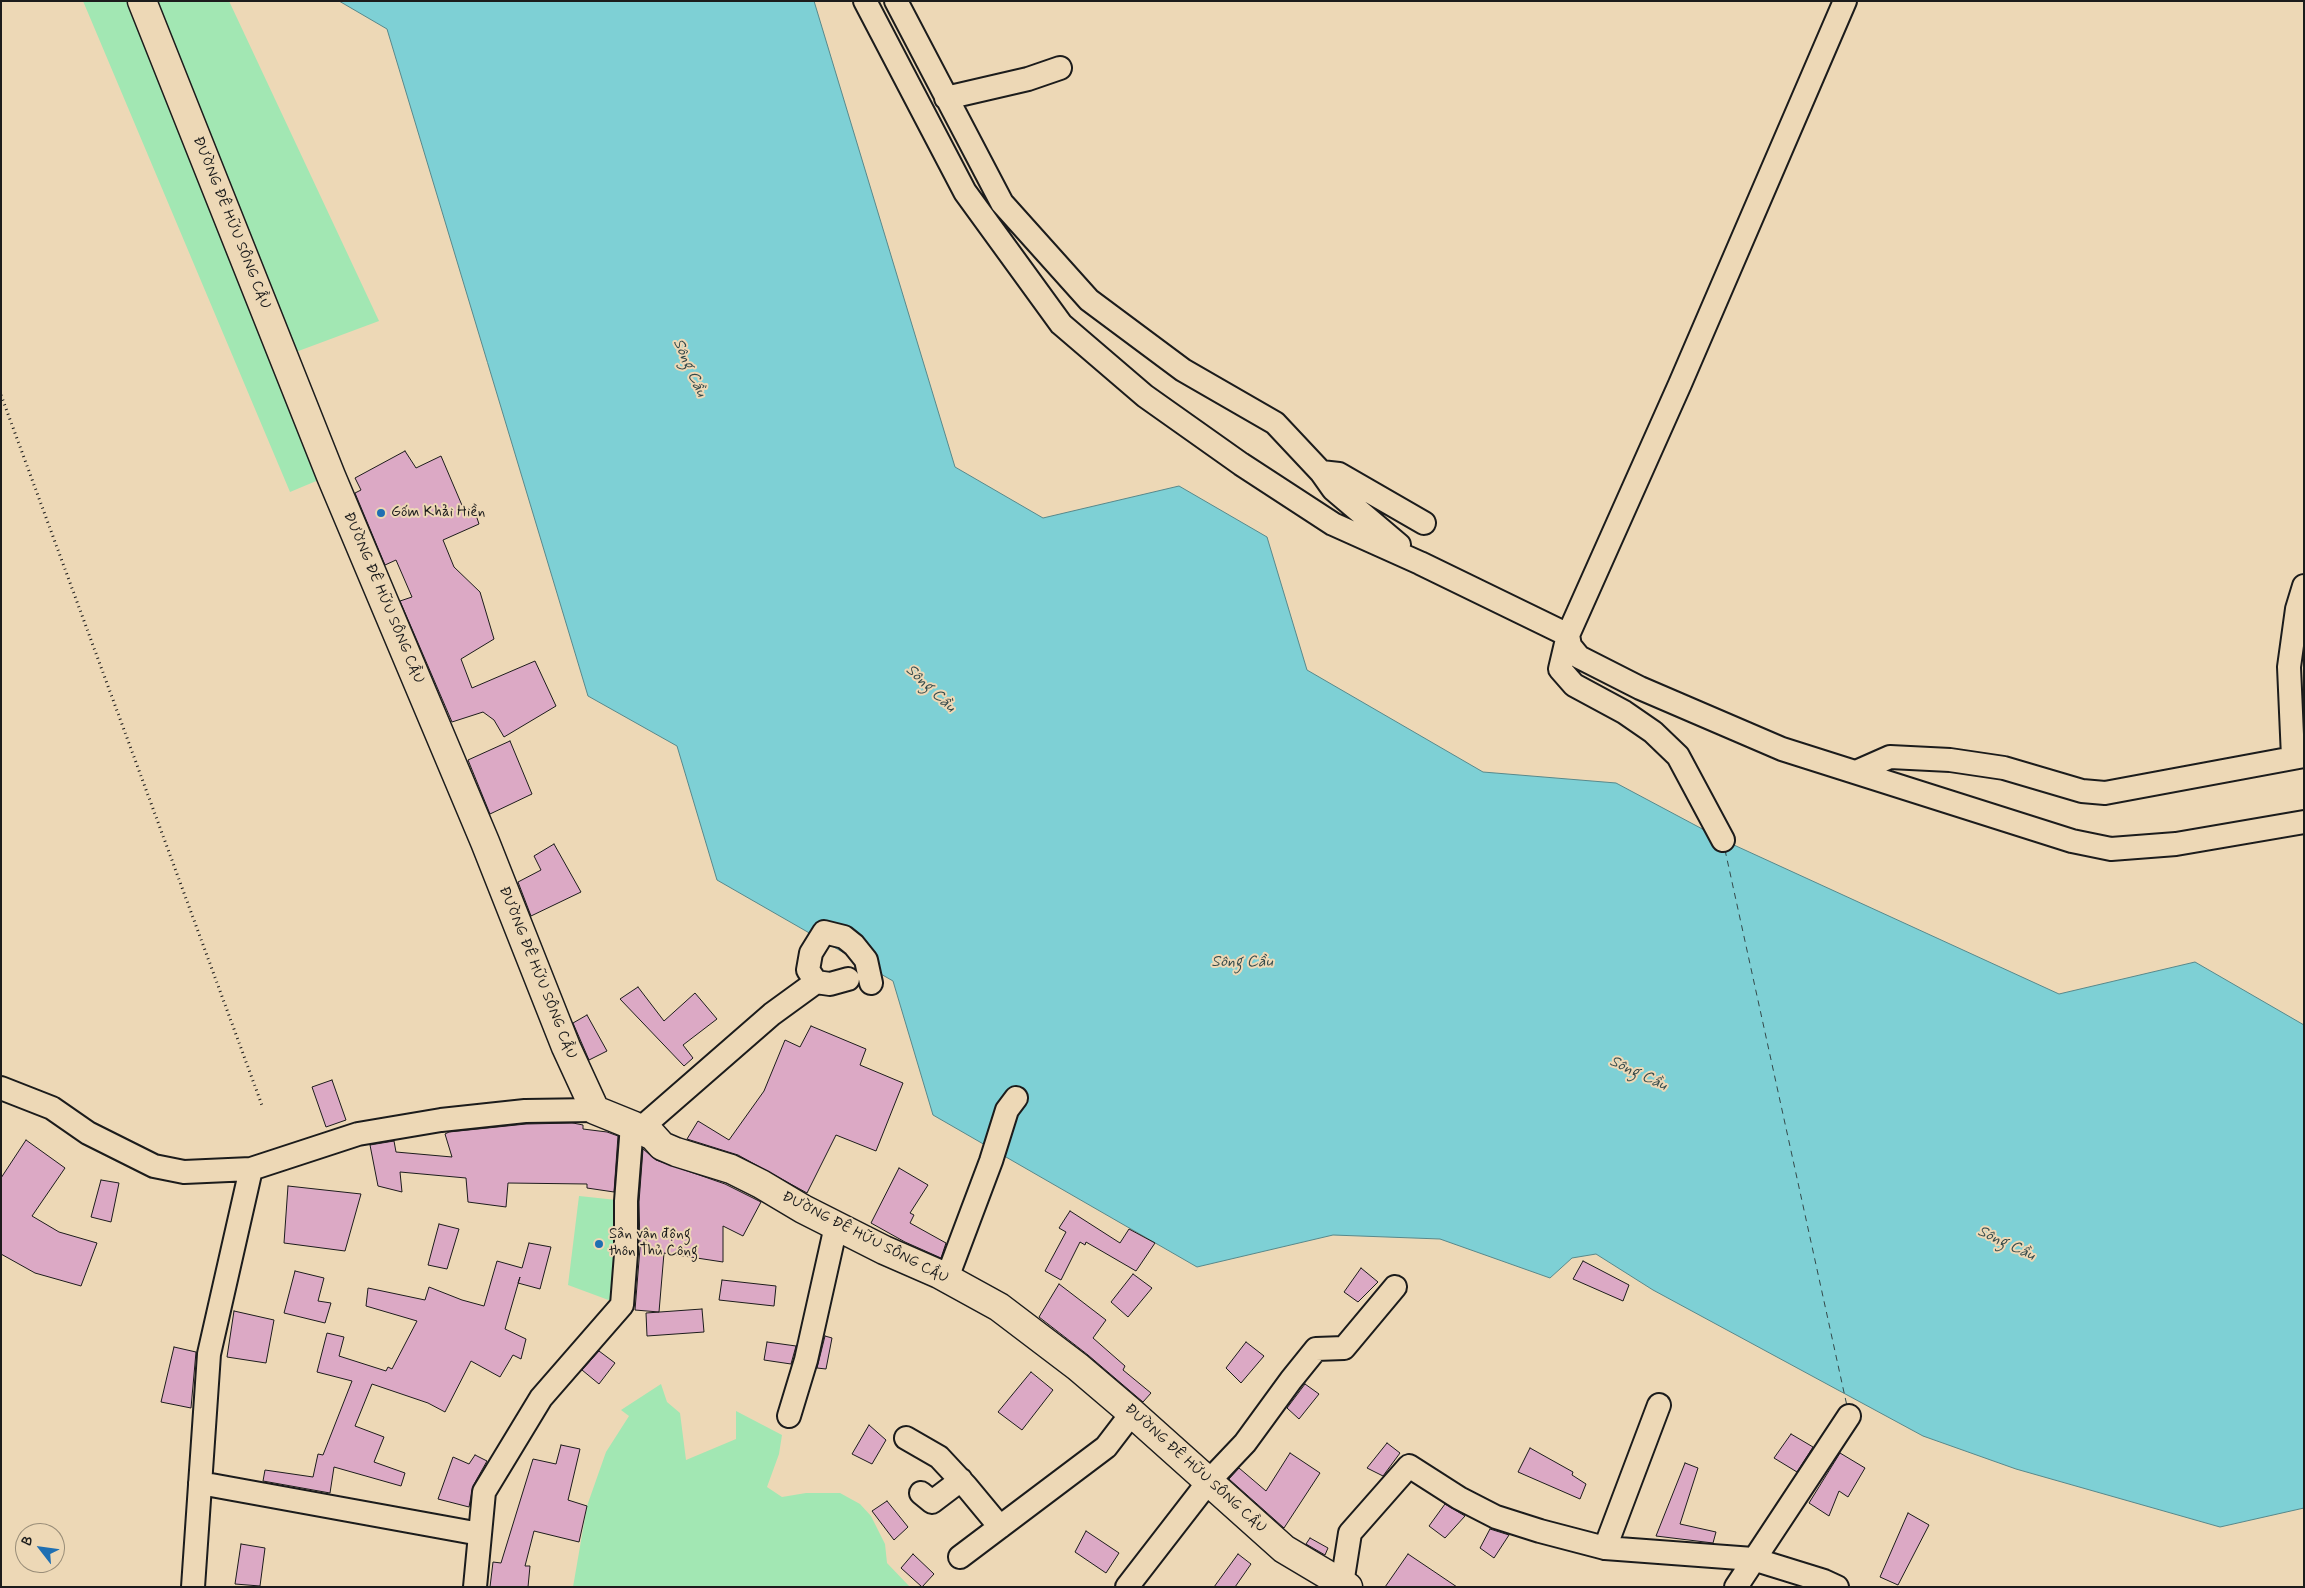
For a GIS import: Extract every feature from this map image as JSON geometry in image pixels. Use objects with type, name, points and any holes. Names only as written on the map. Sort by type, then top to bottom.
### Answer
[{"type":"main road","name":"ĐƯỜNG ĐÊ HỮU SÔNG CẦU","points":[[142,1],[331,476],[485,842],[566,1047],[595,1110],[653,1136],[662,1146],[731,1169],[836,1226],[947,1278],[999,1307],[1078,1367],[1209,1480],[1284,1549],[1343,1586]]},
{"type":"street","points":[[865,1],[965,192],[1060,324],[1145,396],[1241,464],[1333,524],[1420,563],[1568,635]]},
{"type":"street","points":[[896,1],[1002,203],[1089,300],[1183,370],[1275,423],[1320,472],[1332,489],[1420,563]]},
{"type":"street","points":[[1723,840],[1678,756],[1653,732],[1624,712],[1574,685],[1560,669],[1568,635],[1684,375],[1845,1]]},
{"type":"street","points":[[946,98],[1028,79],[1060,68]]},
{"type":"street","points":[[999,240],[1023,228]]},
{"type":"street","points":[[1320,472],[1338,474],[1424,523]]},
{"type":"street","points":[[1856,772],[1890,757],[1950,760],[2004,768],[2082,791],[2105,793],[2298,757],[2289,666],[2297,609],[2304,586]]},
{"type":"street","points":[[1568,635],[1570,646],[1579,656],[1640,688],[1782,748],[2072,841],[2110,849],[2176,844],[2304,822]]},
{"type":"street","points":[[816,982],[808,970],[811,953],[824,932],[844,937],[854,946],[866,960],[871,982]]},
{"type":"street","points":[[475,1587],[484,1492],[541,1398],[622,1305],[626,1254],[626,1201],[636,1127],[656,1114],[688,1088],[772,1014],[816,982],[830,984],[848,979]]},
{"type":"street","points":[[1,1088],[52,1108],[88,1133],[154,1166],[184,1172],[251,1169],[358,1134],[441,1120],[525,1111],[595,1110]]},
{"type":"street","points":[[947,1278],[991,1161],[1007,1110],[1016,1098]]},
{"type":"street","points":[[193,1587],[209,1354],[251,1169]]},
{"type":"street","points":[[789,1416],[806,1360],[836,1226]]},
{"type":"street","points":[[1127,1587],[1209,1480],[1246,1443],[1291,1380],[1316,1349],[1344,1348],[1395,1287]]},
{"type":"street","points":[[1605,1548],[1658,1405]]},
{"type":"street","points":[[960,1557],[1106,1447],[1132,1413]]},
{"type":"street","points":[[1736,1587],[1849,1416]]},
{"type":"street","points":[[906,1438],[939,1457],[1000,1527]]},
{"type":"street","points":[[1343,1586],[1350,1533],[1409,1466],[1459,1498],[1496,1517],[1540,1531],[1605,1548],[1753,1560],[1824,1581],[1837,1587]]},
{"type":"street","points":[[921,1493],[932,1502],[961,1480]]},
{"type":"street","points":[[200,1483],[480,1534]]},
{"type":"path","points":[[1,394],[263,1108]]},
{"type":"green space","points":[[83,1],[229,1],[379,321],[285,356],[321,479],[290,492]]},
{"type":"green space","points":[[579,1196],[626,1201],[622,1305],[568,1285]]},
{"type":"green space","points":[[661,1384],[667,1402],[680,1413],[686,1460],[736,1439],[736,1411],[782,1435],[779,1454],[767,1487],[782,1497],[806,1493],[840,1493],[860,1504],[871,1516],[885,1544],[887,1563],[910,1587],[573,1587],[587,1506],[606,1452],[629,1416],[621,1410]]},
{"type":"water","name":"Sông Cầu","points":[[339,1],[814,1],[955,467],[1043,518],[1179,486],[1267,537],[1307,670],[1483,772],[1616,783],[1723,840],[2059,994],[2195,962],[2304,1025],[2304,1508],[2220,1527],[2016,1469],[1923,1436],[1653,1290],[1596,1254],[1572,1258],[1550,1278],[1440,1239],[1333,1235],[1197,1267],[933,1115],[893,981],[717,880],[677,746],[588,696],[387,29]]},
{"type":"building","points":[[405,451],[416,468],[441,456],[464,510],[473,506],[479,524],[443,540],[454,567],[480,592],[494,639],[461,659],[472,688],[535,661],[556,706],[504,737],[494,720],[483,712],[452,722],[400,601],[412,597],[396,560],[385,565],[355,493],[361,490],[355,478]]},
{"type":"building","points":[[510,741],[532,794],[490,814],[468,760]]},
{"type":"building","points":[[554,844],[581,892],[531,916],[518,882],[541,870],[534,856]]},
{"type":"building","points":[[638,987],[664,1021],[695,993],[717,1019],[683,1045],[693,1058],[684,1066],[620,999]]},
{"type":"building","points":[[587,1015],[607,1051],[589,1060],[573,1023]]},
{"type":"building","points":[[811,1026],[866,1049],[860,1065],[903,1083],[876,1151],[836,1135],[807,1193],[738,1155],[687,1139],[698,1121],[729,1140],[764,1091],[785,1040],[800,1047]]},
{"type":"building","points":[[332,1080],[346,1120],[326,1127],[312,1087]]},
{"type":"building","points":[[573,1123],[583,1125],[583,1129],[607,1132],[618,1136],[614,1192],[587,1188],[587,1184],[508,1183],[506,1207],[468,1202],[466,1178],[400,1172],[402,1192],[378,1186],[370,1145],[394,1141],[396,1152],[452,1157],[445,1134],[449,1132],[526,1124]]},
{"type":"building","points":[[26,1140],[65,1168],[32,1216],[59,1232],[97,1243],[81,1286],[35,1273],[1,1254],[1,1178]]},
{"type":"building","points":[[643,1149],[656,1160],[725,1184],[761,1202],[743,1236],[723,1226],[723,1262],[664,1253],[659,1312],[635,1310],[640,1248],[639,1202]]},
{"type":"building","points":[[899,1168],[928,1185],[910,1213],[914,1215],[910,1223],[946,1243],[941,1258],[905,1242],[871,1223]]},
{"type":"building","points":[[101,1180],[119,1183],[111,1222],[91,1217]]},
{"type":"building","points":[[288,1186],[361,1194],[345,1251],[284,1243]]},
{"type":"building","points":[[1070,1211],[1120,1243],[1129,1229],[1155,1243],[1136,1271],[1086,1242],[1085,1245],[1080,1242],[1061,1280],[1045,1271],[1066,1232],[1059,1228]]},
{"type":"building","points":[[439,1224],[459,1229],[447,1269],[428,1265]]},
{"type":"building","points":[[529,1243],[551,1247],[540,1289],[518,1283],[505,1329],[526,1339],[521,1359],[513,1355],[500,1377],[471,1361],[445,1412],[428,1403],[372,1384],[355,1426],[384,1437],[374,1462],[405,1473],[401,1486],[334,1467],[330,1493],[263,1481],[265,1470],[313,1477],[318,1454],[323,1455],[352,1381],[317,1372],[327,1333],[344,1337],[339,1356],[386,1371],[388,1367],[392,1369],[417,1321],[366,1306],[368,1288],[425,1300],[429,1287],[462,1300],[484,1306],[497,1261],[522,1268]]},
{"type":"building","points":[[1583,1261],[1629,1285],[1623,1301],[1573,1279]]},
{"type":"building","points":[[1361,1268],[1378,1282],[1358,1302],[1344,1292]]},
{"type":"building","points":[[295,1271],[324,1278],[318,1301],[331,1303],[325,1323],[284,1313]]},
{"type":"building","points":[[1133,1274],[1152,1288],[1128,1317],[1111,1302]]},
{"type":"building","points":[[722,1280],[776,1286],[774,1306],[719,1300]]},
{"type":"building","points":[[1059,1284],[1106,1320],[1093,1338],[1125,1366],[1123,1370],[1151,1393],[1143,1402],[1088,1355],[1039,1317]]},
{"type":"building","points":[[702,1309],[704,1332],[647,1336],[646,1313]]},
{"type":"building","points":[[234,1311],[274,1320],[266,1363],[227,1357]]},
{"type":"building","points":[[825,1336],[832,1338],[826,1369],[817,1368]]},
{"type":"building","points":[[767,1342],[796,1346],[791,1364],[764,1360]]},
{"type":"building","points":[[1246,1342],[1264,1356],[1241,1383],[1226,1368]]},
{"type":"building","points":[[174,1347],[196,1352],[191,1408],[161,1402]]},
{"type":"building","points":[[599,1351],[615,1363],[599,1384],[582,1370]]},
{"type":"building","points":[[1031,1372],[1053,1390],[1022,1430],[998,1412]]},
{"type":"building","points":[[1305,1384],[1319,1394],[1299,1419],[1287,1408]]},
{"type":"building","points":[[869,1425],[886,1440],[872,1464],[852,1454]]},
{"type":"building","points":[[1791,1434],[1813,1447],[1797,1472],[1774,1458]]},
{"type":"building","points":[[1387,1443],[1400,1453],[1383,1476],[1367,1468]]},
{"type":"building","points":[[561,1445],[580,1449],[568,1500],[587,1506],[579,1542],[534,1531],[525,1566],[530,1566],[528,1587],[490,1587],[493,1562],[501,1563],[533,1459],[556,1464]]},
{"type":"building","points":[[1530,1448],[1573,1472],[1572,1475],[1586,1484],[1580,1499],[1518,1472]]},
{"type":"building","points":[[1290,1453],[1320,1473],[1284,1528],[1229,1479],[1239,1468],[1266,1491]]},
{"type":"building","points":[[1840,1453],[1865,1468],[1848,1497],[1839,1491],[1829,1516],[1809,1503]]},
{"type":"building","points":[[475,1455],[487,1461],[473,1486],[469,1507],[438,1499],[453,1457],[469,1464]]},
{"type":"building","points":[[1685,1463],[1698,1468],[1680,1524],[1716,1532],[1713,1543],[1656,1536]]},
{"type":"building","points":[[887,1501],[908,1527],[894,1540],[872,1511]]},
{"type":"building","points":[[1445,1504],[1465,1516],[1445,1538],[1429,1526]]},
{"type":"building","points":[[1908,1513],[1929,1525],[1898,1585],[1880,1577]]},
{"type":"building","points":[[1490,1529],[1509,1535],[1494,1558],[1480,1548]]},
{"type":"building","points":[[1086,1531],[1119,1553],[1106,1573],[1075,1552]]},
{"type":"building","points":[[1310,1538],[1328,1548],[1325,1555],[1306,1544]]},
{"type":"building","points":[[241,1544],[265,1548],[260,1586],[235,1584]]},
{"type":"building","points":[[913,1554],[934,1574],[922,1587],[901,1568]]},
{"type":"building","points":[[1238,1554],[1251,1564],[1235,1587],[1214,1587]]},
{"type":"building","points":[[1408,1554],[1457,1587],[1385,1587]]},
{"type":"ferry route","points":[[1725,850],[1847,1406]]},
{"type":"place","name":"Gốm Khải Hiền","points":[[381,513]]},
{"type":"place","name":"Sân vận động thôn Thủ Công","points":[[599,1244]]}]
